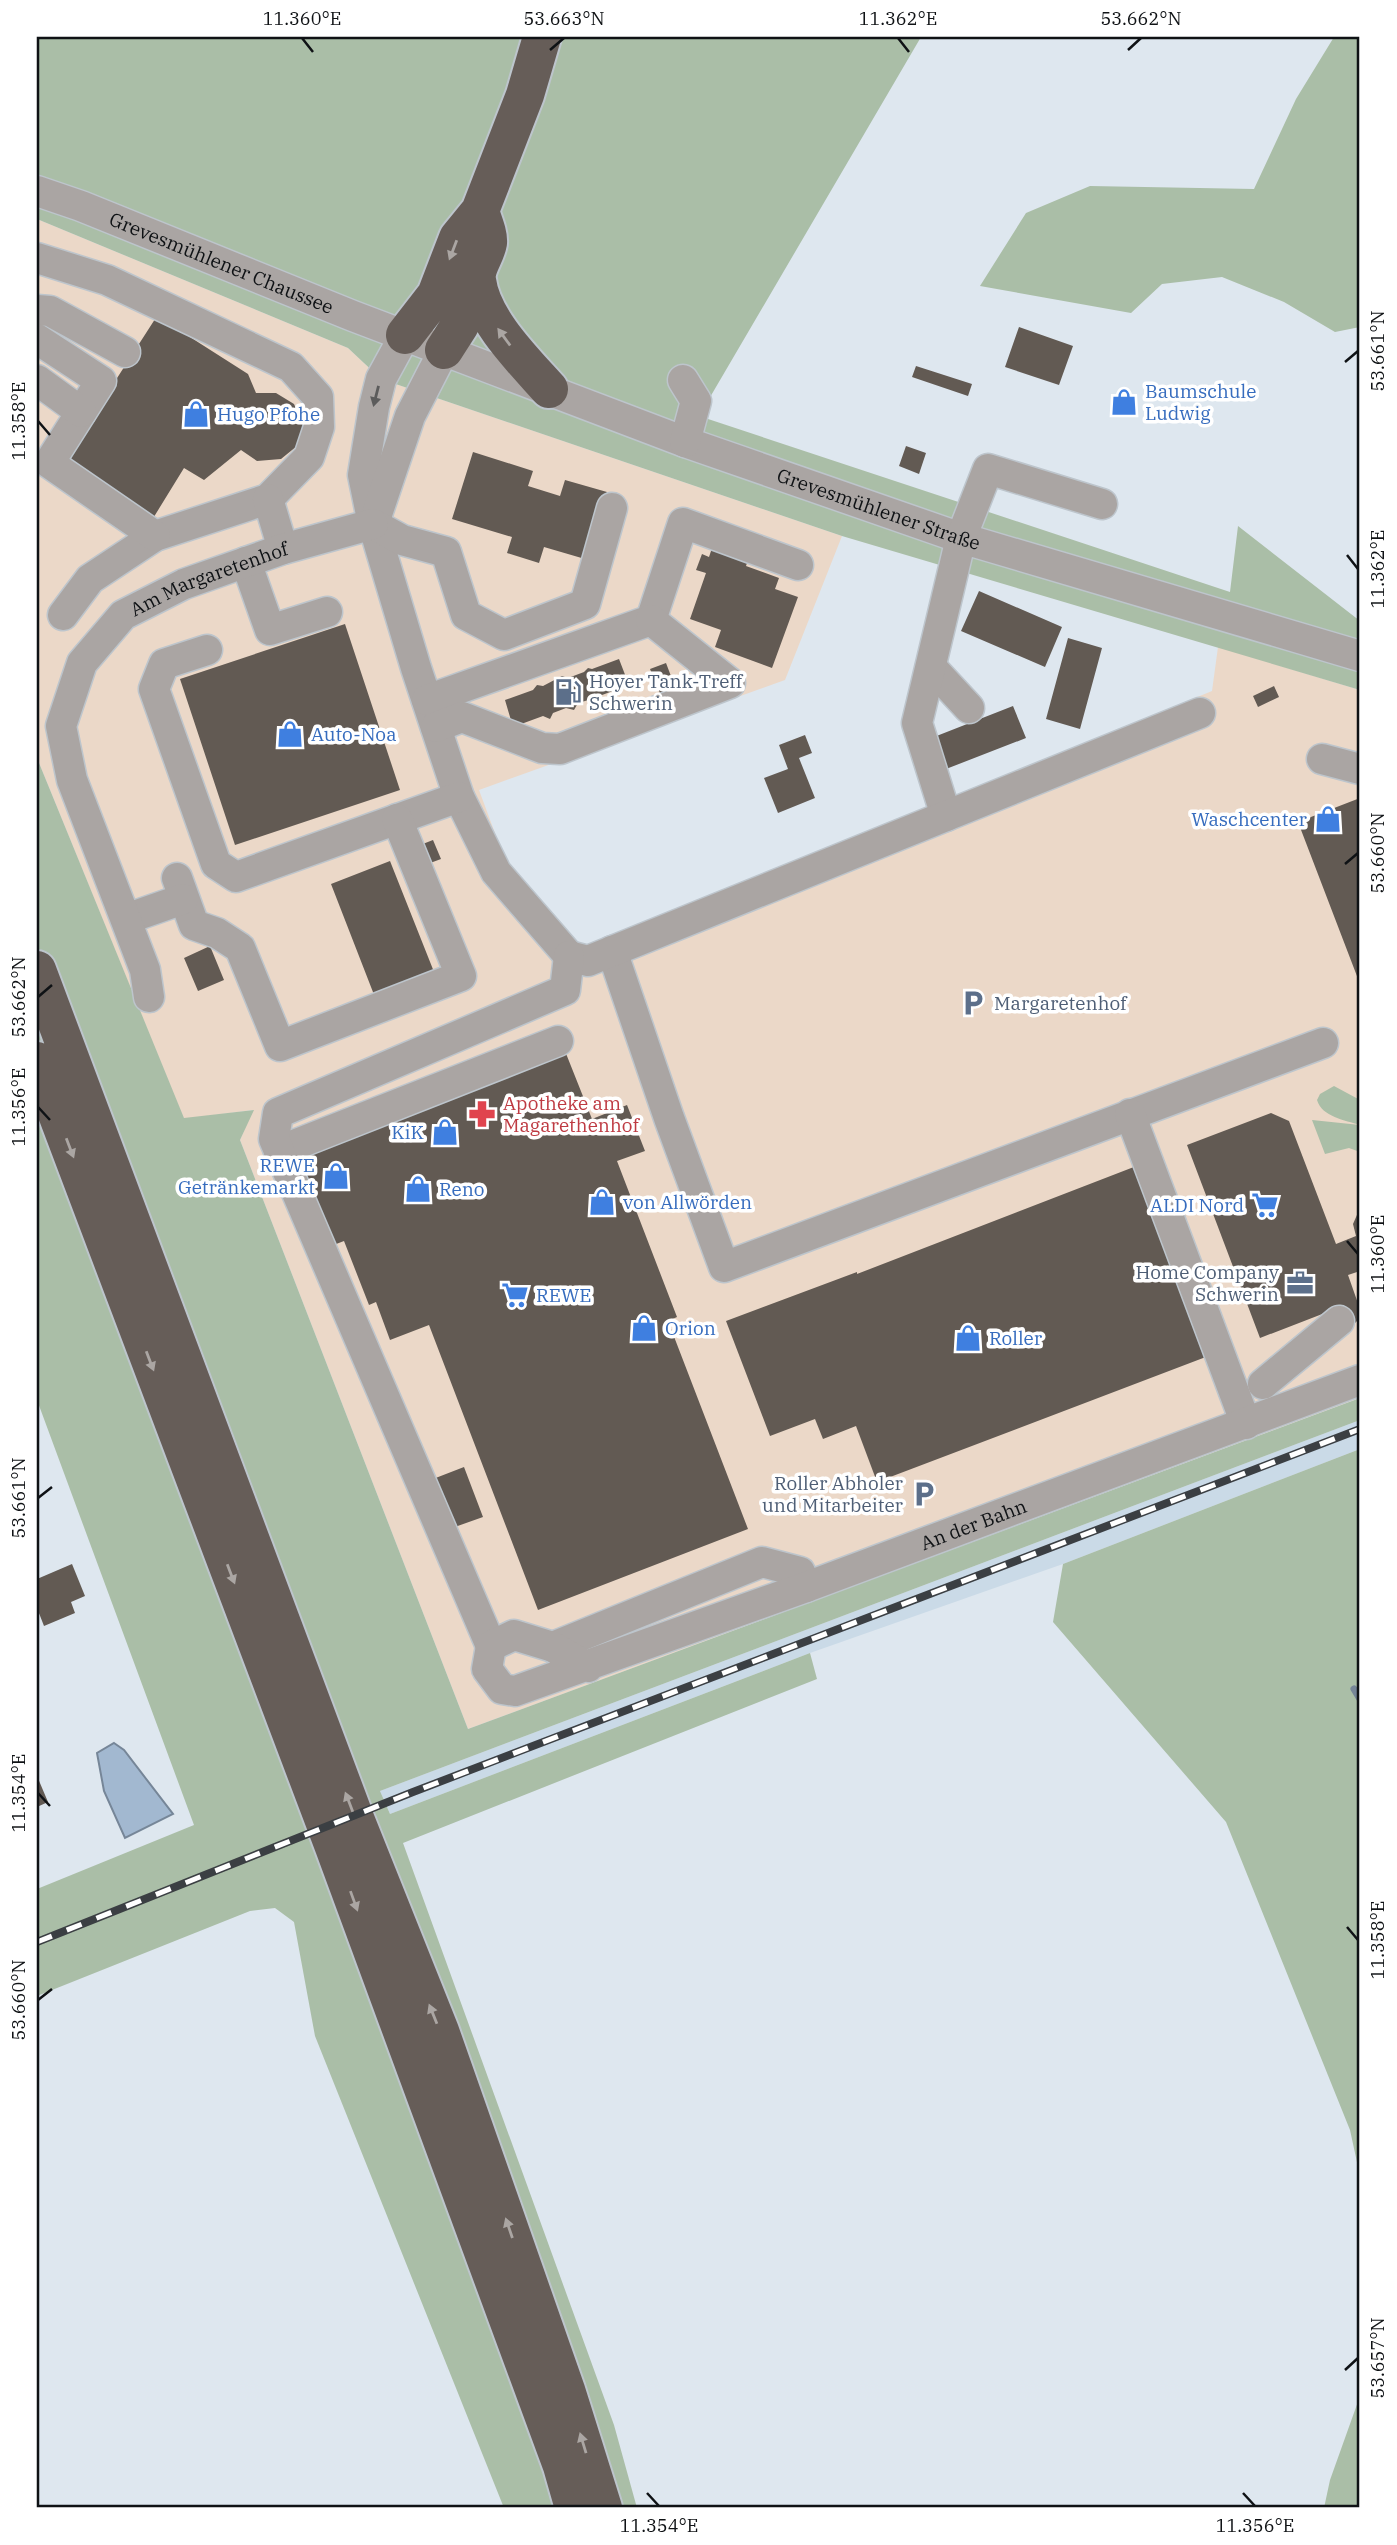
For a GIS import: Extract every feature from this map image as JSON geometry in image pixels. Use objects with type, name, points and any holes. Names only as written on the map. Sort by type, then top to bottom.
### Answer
[{"type":"highway","points":[[405,335],[436,295],[458,238],[480,211],[525,95],[542,37]]},
{"type":"highway","points":[[444,350],[460,325],[488,241],[480,211]]},
{"type":"highway","points":[[476,278],[496,326],[549,389]]},
{"type":"highway","points":[[37,970],[356,1821],[440,2031],[566,2390],[603,2508]]},
{"type":"highway","points":[[37,1061],[344,1872],[562,2466],[574,2508]]},
{"type":"street","name":"Grevesmühlener Chaussee","points":[[37,191],[405,335]]},
{"type":"street","points":[[37,258],[107,280],[292,367],[318,397],[319,427],[309,457],[268,499],[155,536],[90,579],[63,615]]},
{"type":"street","points":[[37,310],[50,311],[125,352]]},
{"type":"street","name":"Grevesmühlener Straße","points":[[405,335],[685,442],[961,538],[1360,656]]},
{"type":"street","points":[[405,335],[381,379],[373,407],[363,475],[373,524],[441,715],[459,797],[496,872],[569,956],[588,961],[1200,713]]},
{"type":"street","points":[[37,339],[101,381],[49,463],[155,536]]},
{"type":"street","points":[[373,524],[410,416],[444,350]]},
{"type":"street","points":[[37,380],[81,412]]},
{"type":"street","points":[[683,380],[696,401],[685,442]]},
{"type":"street","points":[[946,816],[917,723],[961,538],[988,469],[1102,504]]},
{"type":"street","points":[[268,499],[283,549]]},
{"type":"street","points":[[373,524],[402,540],[446,552],[466,615],[504,635],[585,604],[612,508]]},
{"type":"street","points":[[441,715],[651,620],[683,523],[798,565]]},
{"type":"street","name":"Am Margaretenhof","points":[[149,997],[145,970],[72,780],[61,726],[82,663],[123,615],[184,584],[283,549],[373,524]]},
{"type":"street","points":[[246,562],[270,630],[327,612]]},
{"type":"street","points":[[441,715],[542,748],[559,749],[730,683],[651,620]]},
{"type":"street","points":[[207,650],[164,664],[154,689],[216,864],[236,877],[459,797]]},
{"type":"street","points":[[441,715],[595,657]]},
{"type":"street","points":[[931,667],[969,708]]},
{"type":"street","points":[[1322,759],[1360,769]]},
{"type":"street","points":[[126,919],[180,888],[194,925],[217,933],[240,948],[280,1046],[461,976],[397,819]]},
{"type":"street","points":[[612,951],[724,1267],[1323,1043]]},
{"type":"street","points":[[558,1041],[279,1151],[274,1139],[278,1114],[565,990],[569,956]]},
{"type":"street","points":[[446,1042],[459,1080]]},
{"type":"street","points":[[1130,1114],[1246,1424]]},
{"type":"street","name":"An der Bahn","points":[[279,1151],[491,1646],[487,1669],[502,1689],[515,1692],[806,1587],[1360,1380]]},
{"type":"street","points":[[1263,1384],[1339,1321]]},
{"type":"street","points":[[553,1647],[762,1562],[800,1572],[806,1587]]},
{"type":"street","points":[[491,1646],[514,1635],[553,1647],[588,1667]]},
{"type":"shaded area","points":[[37,219],[348,348],[381,379],[842,536],[785,680],[479,790],[505,860],[569,944],[587,947],[1212,691],[1218,647],[1360,690],[1360,1398],[468,1729],[240,1140],[253,1110],[184,1119],[37,758]]},
{"type":"shaded area","points":[[1360,1420],[1360,1449],[1063,1564],[810,1653],[390,1814],[380,1791]]},
{"type":"green space","points":[[37,37],[921,37],[699,416],[1230,592],[1238,526],[1360,621],[1360,690],[842,536],[381,379],[348,348],[37,219]]},
{"type":"green space","points":[[1334,37],[1360,37],[1360,327],[1335,332],[1284,302],[1222,277],[1162,284],[1131,313],[980,286],[1026,213],[1090,186],[1254,189],[1296,99]]},
{"type":"green space","points":[[37,758],[184,1118],[254,1110],[240,1140],[468,1729],[1360,1398],[1360,1420],[380,1791],[390,1814],[810,1653],[817,1679],[403,1843],[614,2425],[637,2508],[504,2508],[315,2036],[294,1922],[275,1908],[250,1911],[37,1996],[37,1889],[194,1825],[37,1400]]},
{"type":"green space","points":[[1334,1086],[1360,1100],[1360,1125],[1335,1117],[1320,1106],[1317,1100],[1320,1094]]},
{"type":"green space","points":[[1312,1120],[1360,1125],[1360,1152],[1349,1148],[1325,1154]]},
{"type":"green space","points":[[1360,1449],[1360,2176],[1350,2130],[1226,1822],[1053,1622],[1063,1564]]},
{"type":"green space","points":[[1360,2396],[1360,2508],[1324,2508],[1330,2480]]},
{"type":"water","points":[[114,1743],[124,1750],[173,1814],[125,1838],[104,1791],[97,1753]]},
{"type":"building","name":"Hugo Pfohe","points":[[157,316],[248,374],[256,393],[276,393],[294,404],[303,425],[297,446],[281,459],[257,461],[241,450],[204,480],[184,468],[152,520],[63,462]]},
{"type":"building","points":[[1019,327],[1073,346],[1059,385],[1005,367]]},
{"type":"building","points":[[916,366],[972,384],[968,396],[912,377]]},
{"type":"building","points":[[906,446],[926,453],[919,474],[899,466]]},
{"type":"building","points":[[473,452],[533,471],[528,486],[560,496],[565,480],[607,492],[585,559],[544,547],[539,563],[507,553],[512,537],[452,519]]},
{"type":"building","points":[[712,548],[748,560],[746,566],[779,578],[775,589],[798,597],[772,668],[715,647],[721,630],[690,619],[706,573],[696,570],[702,554],[709,557]]},
{"type":"building","points":[[979,591],[1062,627],[1045,667],[961,631]]},
{"type":"building","name":"Auto-Noa","points":[[345,624],[400,790],[235,845],[180,679]]},
{"type":"building","points":[[1068,638],[1102,648],[1080,729],[1046,719]]},
{"type":"building","name":"Hoyer Tank-Treff Schwerin","points":[[619,659],[629,685],[602,695],[598,700],[578,703],[574,710],[566,708],[553,713],[550,719],[543,716],[513,727],[505,700],[562,676],[568,678],[588,668]]},
{"type":"building","points":[[666,663],[677,692],[662,698],[650,669]]},
{"type":"building","points":[[1274,686],[1279,697],[1258,707],[1253,696]]},
{"type":"building","points":[[1013,706],[1026,738],[946,769],[934,737]]},
{"type":"building","points":[[805,735],[812,753],[799,758],[815,798],[778,813],[764,778],[788,769],[779,745]]},
{"type":"building","points":[[1360,798],[1360,984],[1298,822]]},
{"type":"building","points":[[433,840],[441,859],[422,866],[415,847]]},
{"type":"building","points":[[390,861],[438,982],[378,1005],[331,884]]},
{"type":"building","points":[[210,946],[224,980],[198,991],[184,958]]},
{"type":"building","points":[[565,1051],[592,1119],[627,1105],[645,1151],[617,1161],[677,1317],[668,1321],[748,1529],[538,1610],[429,1325],[390,1340],[376,1302],[369,1305],[344,1241],[331,1246],[296,1155]]},
{"type":"building","name":"ALDI Nord","points":[[1271,1113],[1289,1121],[1336,1244],[1356,1236],[1353,1224],[1360,1208],[1360,1271],[1348,1275],[1360,1309],[1360,1318],[1347,1331],[1330,1311],[1260,1338],[1187,1145]]},
{"type":"building","name":"Roller","points":[[1139,1165],[1211,1355],[877,1482],[856,1426],[823,1439],[815,1419],[770,1436],[726,1321],[857,1274]]},
{"type":"building","points":[[464,1467],[483,1517],[452,1528],[433,1479]]},
{"type":"building","points":[[72,1564],[85,1596],[71,1602],[75,1613],[44,1626],[37,1608],[37,1579]]},
{"type":"building","points":[[37,1776],[48,1802],[37,1807]]},
{"type":"waterway","points":[[1354,1689],[1360,1699]]},
{"type":"railway","points":[[37,1942],[413,1792],[1360,1429]]},
{"type":"place","name":"Baumschule Ludwig","points":[[1124,402]]},
{"type":"place","name":"Hugo Pfohe","points":[[196,414]]},
{"type":"place","name":"Hoyer Tank-Treff Schwerin","points":[[568,692]]},
{"type":"place","name":"Auto-Noa","points":[[290,734]]},
{"type":"place","name":"Waschcenter","points":[[1328,819]]},
{"type":"place","name":"Margaretenhof","points":[[973,1003]]},
{"type":"place","name":"Apotheke am Magarethenhof","points":[[482,1114]]},
{"type":"place","name":"KiK","points":[[445,1132]]},
{"type":"place","name":"REWE Getränkemarkt","points":[[336,1176]]},
{"type":"place","name":"Reno","points":[[418,1189]]},
{"type":"place","name":"von Allwörden","points":[[602,1202]]},
{"type":"place","name":"ALDI Nord","points":[[1265,1205]]},
{"type":"place","name":"Home Company Schwerin","points":[[1300,1283]]},
{"type":"place","name":"REWE","points":[[515,1295]]},
{"type":"place","name":"Orion","points":[[644,1328]]},
{"type":"place","name":"Roller","points":[[968,1338]]},
{"type":"place","name":"Roller Abholer und Mitarbeiter","points":[[924,1494]]}]
